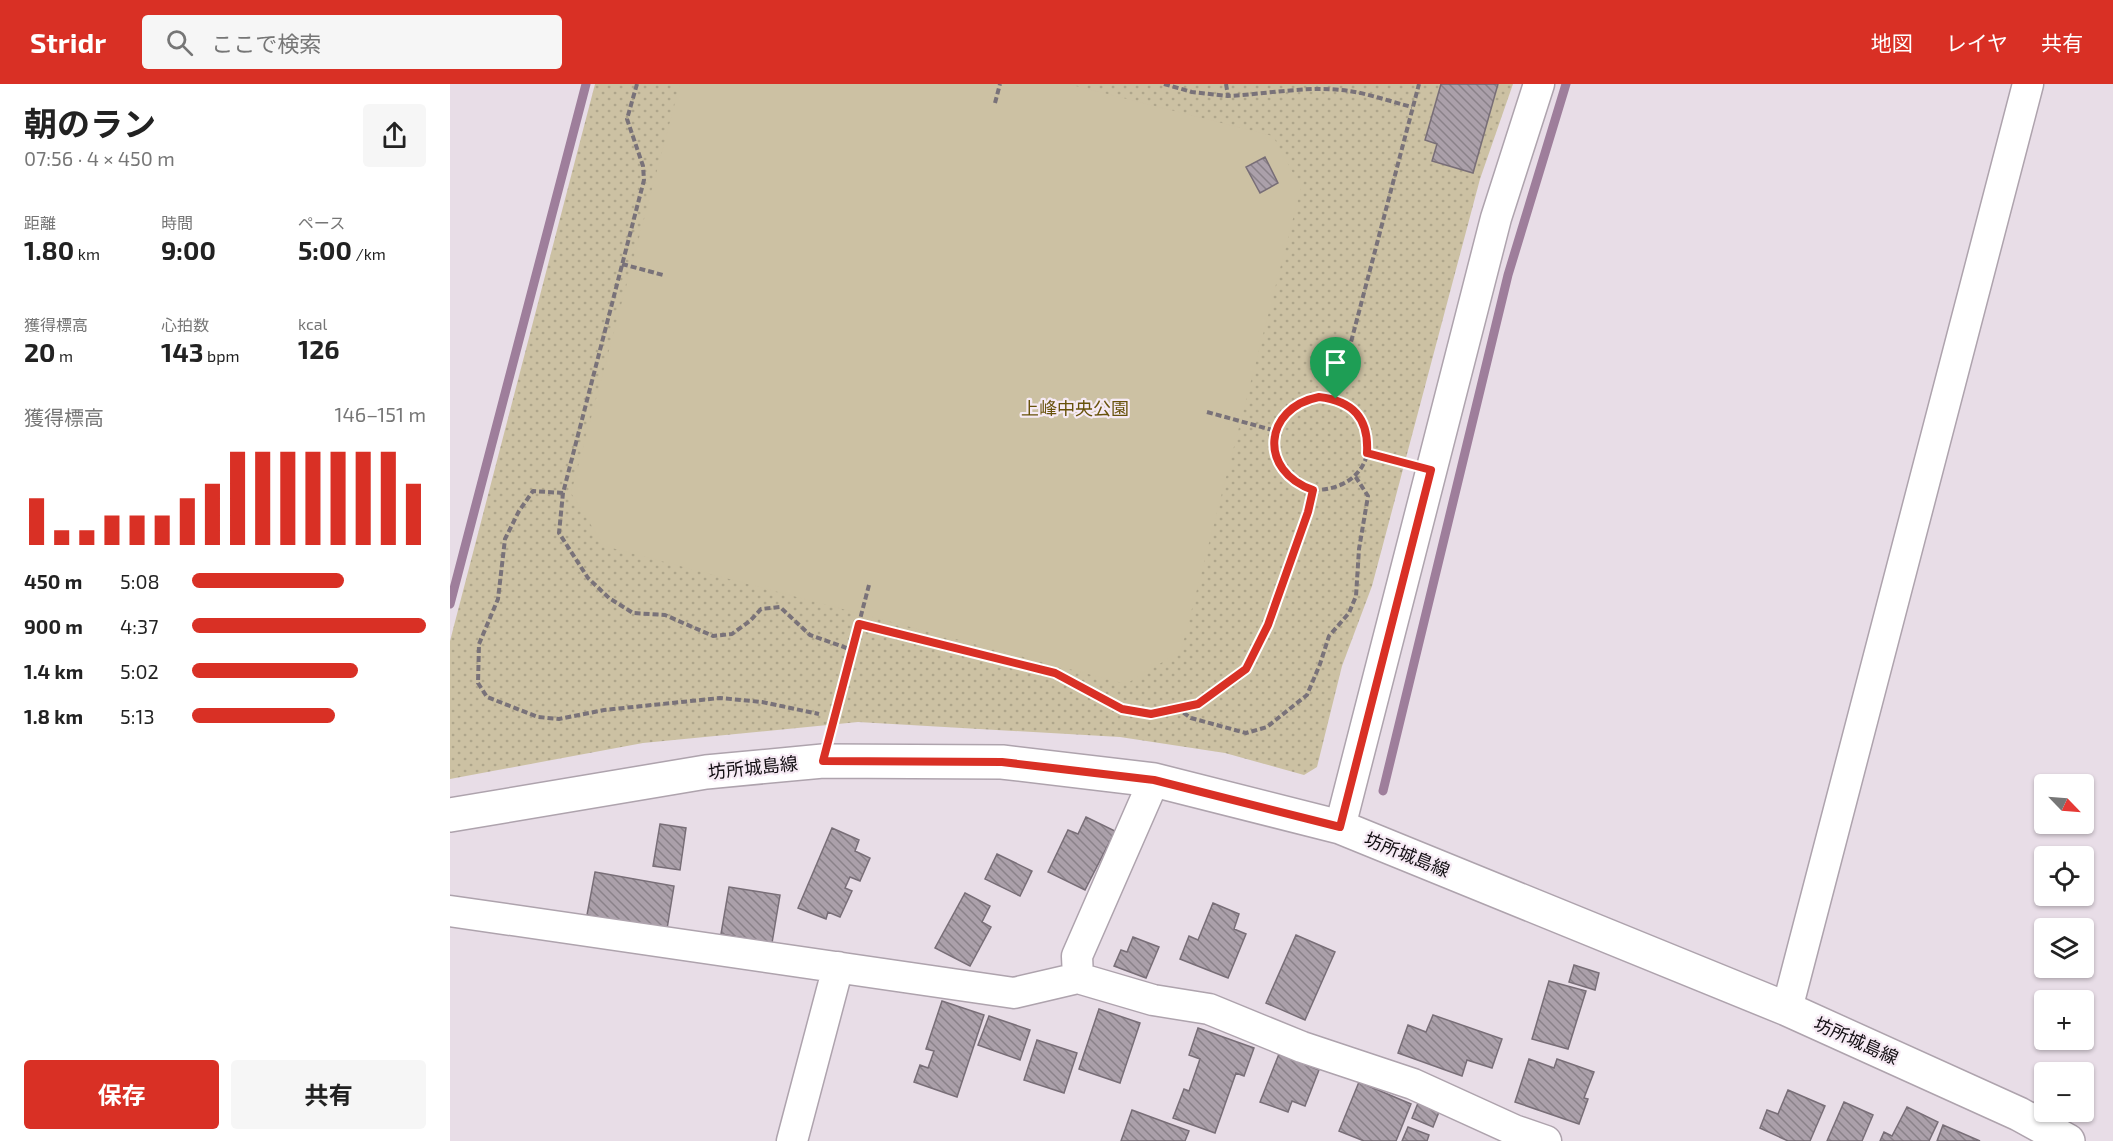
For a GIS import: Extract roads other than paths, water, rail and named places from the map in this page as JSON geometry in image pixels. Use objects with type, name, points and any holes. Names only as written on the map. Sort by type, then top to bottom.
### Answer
[{"type":"main road","name":"坊所城島線","points":[[450,815],[706,772],[823,761],[1002,762],[1154,780],[1340,827],[1787,1010],[2019,1114],[2068,1141]]},
{"type":"street","points":[[1340,827],[1496,218],[1539,84]]},
{"type":"street","points":[[1787,1010],[2028,84]]},
{"type":"street","points":[[1078,978],[1077,956],[1154,780]]},
{"type":"street","points":[[450,911],[1014,993],[1078,978],[1153,1000],[1209,1009],[1302,1047],[1413,1084],[1515,1130],[1546,1141]]},
{"type":"street","points":[[792,1141],[838,967]]},
{"type":"waterway","points":[[450,604],[586,84]]},
{"type":"waterway","points":[[1383,791],[1508,275],[1566,84]]},
{"type":"park label","name":"上峰中央公園","points":[[1075,409]]}]
